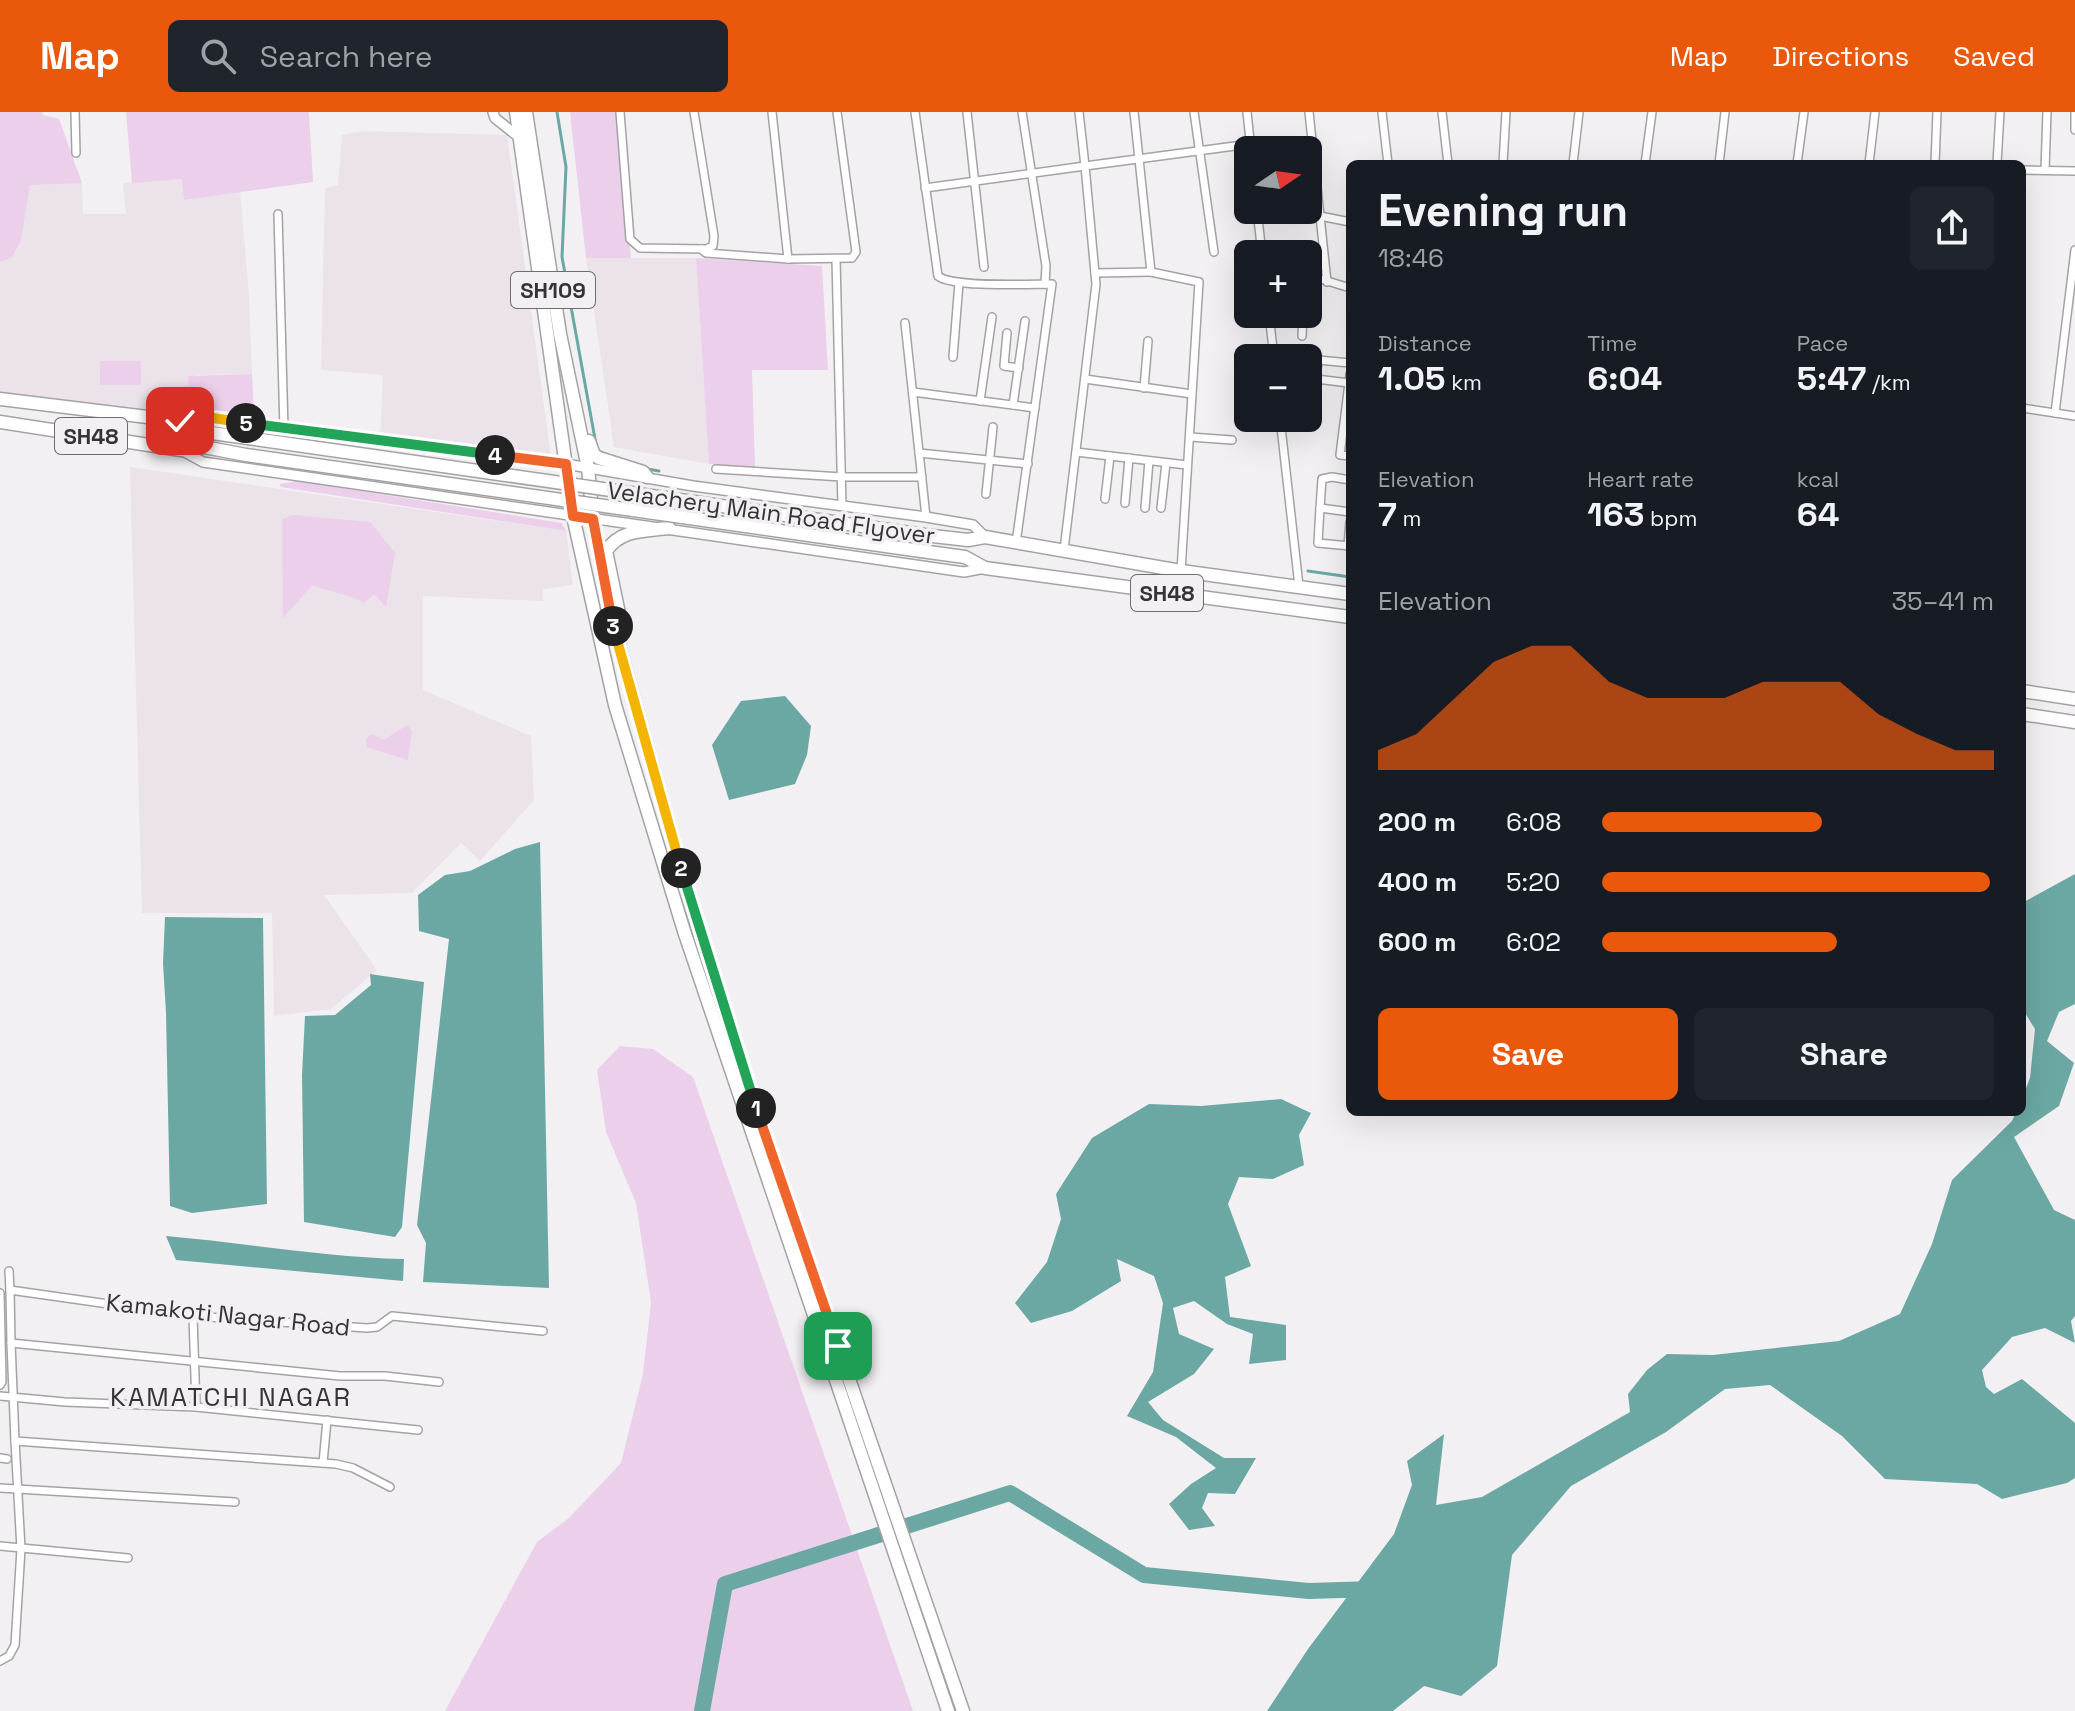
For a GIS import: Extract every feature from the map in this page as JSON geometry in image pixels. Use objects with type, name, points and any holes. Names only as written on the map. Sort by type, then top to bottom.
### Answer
[{"type":"main road","name":"SH109","points":[[516,112],[573,516],[615,705],[684,931],[744,1090],[876,1470],[904,1536],[963,1711]]},
{"type":"main road","name":"SH109","points":[[526,112],[564,356],[588,468],[593,519],[623,660],[744,1090]]},
{"type":"main road","points":[[564,356],[573,363],[594,455],[610,464],[643,472],[647,477]]},
{"type":"main road","name":"SH48","points":[[0,399],[180,421]]},
{"type":"main road","name":"Velachery Main Road Flyover","points":[[180,421],[198,431],[924,535],[968,540],[985,537]]},
{"type":"main road","name":"SH48","points":[[0,422],[181,450]]},
{"type":"main road","name":"Velachery Main Road Flyover","points":[[181,450],[204,447],[965,557],[985,568]]},
{"type":"main road","points":[[613,604],[606,551],[614,540],[634,532],[669,528]]},
{"type":"main road","name":"SH48","points":[[985,537],[1181,571],[1346,593]]},
{"type":"main road","points":[[1141,589],[1144,564]]},
{"type":"main road","name":"SH48","points":[[985,568],[1346,616]]},
{"type":"main road","points":[[2026,692],[2075,699]]},
{"type":"main road","points":[[2026,715],[2075,722]]},
{"type":"main road","name":"SH109","points":[[876,1470],[870,1482],[948,1711]]},
{"type":"main road","points":[[912,1605],[926,1600]]},
{"type":"street","points":[[75,112],[76,153]]},
{"type":"street","points":[[493,112],[495,118],[520,138]]},
{"type":"street","points":[[620,112],[630,239],[640,248],[701,249],[713,246],[714,236],[694,112]]},
{"type":"street","points":[[772,112],[788,259]]},
{"type":"street","points":[[701,249],[706,253],[788,259],[852,258],[856,252],[837,112]]},
{"type":"street","points":[[915,112],[938,276],[959,283],[1052,284],[1016,543]]},
{"type":"street","points":[[967,112],[984,267]]},
{"type":"street","points":[[1022,112],[1046,266],[1045,284]]},
{"type":"street","points":[[1064,550],[1095,273],[1079,112]]},
{"type":"street","points":[[1134,112],[1151,272]]},
{"type":"street","points":[[1194,112],[1214,252]]},
{"type":"street","points":[[1247,112],[1250,136]]},
{"type":"street","points":[[1309,112],[1312,136]]},
{"type":"street","points":[[1382,112],[1388,160]]},
{"type":"street","points":[[1442,112],[1448,160]]},
{"type":"street","points":[[1503,160],[1506,112]]},
{"type":"street","points":[[1573,160],[1579,112]]},
{"type":"street","points":[[1646,160],[1652,112]]},
{"type":"street","points":[[1719,160],[1725,112]]},
{"type":"street","points":[[1798,160],[1804,112]]},
{"type":"street","points":[[1869,160],[1875,112]]},
{"type":"street","points":[[1935,160],[1937,112]]},
{"type":"street","points":[[1997,160],[2000,112]]},
{"type":"street","points":[[2045,170],[2047,112]]},
{"type":"street","points":[[2075,112],[2075,130]]},
{"type":"street","points":[[925,188],[1234,148]]},
{"type":"street","points":[[2026,170],[2075,171]]},
{"type":"street","points":[[278,214],[284,429]]},
{"type":"street","points":[[1322,216],[1346,221]]},
{"type":"street","points":[[1321,224],[1327,282]]},
{"type":"street","points":[[2055,413],[2075,250]]},
{"type":"street","points":[[836,259],[842,506]]},
{"type":"street","points":[[1095,273],[1151,272],[1199,282],[1181,571]]},
{"type":"street","points":[[1322,280],[1346,287]]},
{"type":"street","points":[[953,357],[959,283]]},
{"type":"street","points":[[980,401],[992,317]]},
{"type":"street","points":[[1013,405],[1025,321]]},
{"type":"street","points":[[905,323],[926,517]]},
{"type":"street","points":[[1302,328],[1302,336]]},
{"type":"street","points":[[1007,333],[1004,366],[1019,368]]},
{"type":"street","points":[[1144,388],[1148,341]]},
{"type":"street","points":[[1346,363],[1318,360],[1316,379],[1346,383]]},
{"type":"street","points":[[1085,379],[1192,394]]},
{"type":"street","points":[[913,392],[1035,408]]},
{"type":"street","points":[[1346,407],[1340,455],[1346,456]]},
{"type":"street","points":[[2026,409],[2075,416]]},
{"type":"street","points":[[180,421],[200,416],[566,464],[973,525],[985,537]]},
{"type":"street","points":[[986,494],[993,427]]},
{"type":"street","points":[[1282,432],[1299,586]]},
{"type":"street","points":[[1190,437],[1232,440]]},
{"type":"street","points":[[181,450],[203,462],[964,572],[985,568]]},
{"type":"street","points":[[1076,452],[1187,465]]},
{"type":"street","points":[[919,453],[1028,464]]},
{"type":"street","points":[[1105,499],[1110,456]]},
{"type":"street","points":[[1125,503],[1129,458]]},
{"type":"street","points":[[1145,508],[1149,461]]},
{"type":"street","points":[[1161,508],[1166,463]]},
{"type":"street","points":[[716,469],[842,477],[922,477]]},
{"type":"street","points":[[1346,479],[1322,479],[1318,543],[1346,546]]},
{"type":"street","points":[[1320,508],[1346,511]]},
{"type":"street","points":[[0,1661],[9,1656],[15,1645],[21,1549],[9,1271]]},
{"type":"street","name":"Kamakoti Nagar Road","points":[[10,1290],[193,1316],[367,1328],[377,1327],[392,1316],[543,1331]]},
{"type":"street","points":[[0,1293],[0,1385]]},
{"type":"street","points":[[193,1316],[196,1407]]},
{"type":"street","name":"Kamakoti Nagar Road","points":[[11,1343],[340,1376],[385,1376],[439,1382]]},
{"type":"street","points":[[0,1396],[196,1407],[418,1430]]},
{"type":"street","points":[[323,1463],[327,1420]]},
{"type":"street","points":[[15,1441],[323,1463],[353,1468],[390,1487]]},
{"type":"street","points":[[0,1488],[235,1502]]},
{"type":"street","points":[[0,1546],[128,1558]]},
{"type":"shaded area","points":[[0,112],[42,112],[59,119],[82,183],[30,185],[21,240],[12,257],[0,262]]},
{"type":"shaded area","points":[[126,112],[309,112],[313,182],[184,200],[182,179],[132,183]]},
{"type":"shaded area","points":[[570,112],[617,112],[631,258],[586,258]]},
{"type":"shaded area","points":[[363,131],[507,135],[551,457],[380,437],[383,375],[321,370],[325,188],[338,185],[342,135]]},
{"type":"shaded area","points":[[183,179],[185,200],[240,191],[252,374],[195,375],[193,415],[0,392],[0,262],[27,187],[30,184],[82,183],[83,214],[126,214],[123,183]]},
{"type":"shaded area","points":[[586,258],[696,258],[709,464],[614,447]]},
{"type":"shaded area","points":[[696,258],[822,266],[828,370],[752,370],[755,467],[709,464]]},
{"type":"shaded area","points":[[100,361],[141,361],[141,385],[100,385]]},
{"type":"shaded area","points":[[252,374],[254,415],[190,407],[188,376]]},
{"type":"shaded area","points":[[130,467],[566,531],[573,585],[543,589],[543,601],[423,596],[423,690],[531,736],[534,800],[480,861],[461,843],[412,893],[324,895],[377,970],[331,1009],[274,1016],[272,913],[142,913]]},
{"type":"shaded area","points":[[298,481],[562,523],[566,531],[281,487],[280,484]]},
{"type":"shaded area","points":[[293,515],[370,522],[395,553],[386,607],[374,594],[364,603],[312,585],[283,618],[282,519]]},
{"type":"shaded area","points":[[407,725],[412,731],[408,760],[367,747],[366,739],[372,734],[384,740]]},
{"type":"shaded area","points":[[620,1046],[653,1049],[693,1077],[913,1711],[445,1711],[537,1542],[569,1518],[621,1463],[643,1374],[651,1302],[636,1203],[606,1132],[597,1070]]},
{"type":"water","points":[[785,696],[811,726],[807,755],[795,784],[729,800],[712,745],[741,701]]},
{"type":"water","points":[[540,842],[549,1288],[423,1282],[426,1243],[417,1225],[449,939],[419,931],[418,895],[445,875],[470,871],[515,849]]},
{"type":"water","points":[[2075,874],[2075,1004],[2059,1012],[2047,1041],[2074,1063],[2059,1106],[2014,1137],[2054,1210],[2075,1220],[2075,1316],[2071,1321],[2075,1343],[2045,1328],[2012,1337],[1982,1370],[1986,1387],[1994,1394],[2022,1379],[2075,1423],[2075,1478],[2067,1483],[2002,1499],[1977,1484],[1885,1479],[1842,1436],[1770,1385],[1725,1389],[1666,1432],[1571,1486],[1512,1555],[1497,1666],[1461,1696],[1424,1686],[1393,1711],[1267,1711],[1308,1649],[1394,1534],[1412,1485],[1407,1461],[1444,1434],[1436,1505],[1482,1497],[1630,1412],[1628,1394],[1647,1370],[1667,1354],[1713,1355],[1839,1341],[1900,1314],[1932,1244],[1952,1180],[2014,1116],[2026,1116],[2026,1088],[2030,1078],[2035,1029],[2026,1014],[2026,901]]},
{"type":"water","points":[[165,917],[263,918],[267,1204],[192,1213],[170,1206],[163,963]]},
{"type":"water","points":[[370,974],[424,982],[402,1227],[395,1237],[304,1222],[302,1075],[305,1016],[335,1015],[371,985]]},
{"type":"water","points":[[1281,1099],[1311,1113],[1299,1135],[1304,1165],[1273,1179],[1239,1177],[1228,1204],[1251,1266],[1225,1277],[1230,1317],[1286,1325],[1286,1360],[1249,1364],[1253,1334],[1227,1324],[1194,1301],[1173,1308],[1179,1334],[1214,1349],[1194,1374],[1148,1402],[1163,1420],[1224,1458],[1256,1458],[1235,1494],[1208,1493],[1202,1508],[1215,1526],[1189,1530],[1169,1504],[1191,1484],[1216,1468],[1176,1437],[1127,1416],[1153,1372],[1163,1303],[1154,1276],[1117,1259],[1121,1281],[1072,1311],[1031,1323],[1015,1303],[1047,1262],[1061,1219],[1056,1194],[1092,1138],[1149,1104],[1201,1106]]},
{"type":"water","points":[[166,1236],[315,1253],[404,1259],[403,1281],[176,1260]]},
{"type":"waterway","points":[[557,112],[566,167],[562,257],[597,450],[606,455]]},
{"type":"waterway","points":[[647,469],[659,471]]},
{"type":"waterway","points":[[1308,571],[1346,576]]},
{"type":"waterway","points":[[702,1711],[725,1584],[1010,1493],[1144,1575],[1309,1591],[1374,1589]]},
{"type":"district","name":"KAMATCHI NAGAR","points":[[231,1397]]},
{"type":"route","points":[[180,421],[200,416],[566,464],[573,516],[593,519],[615,631],[697,927],[838,1346]]}]
